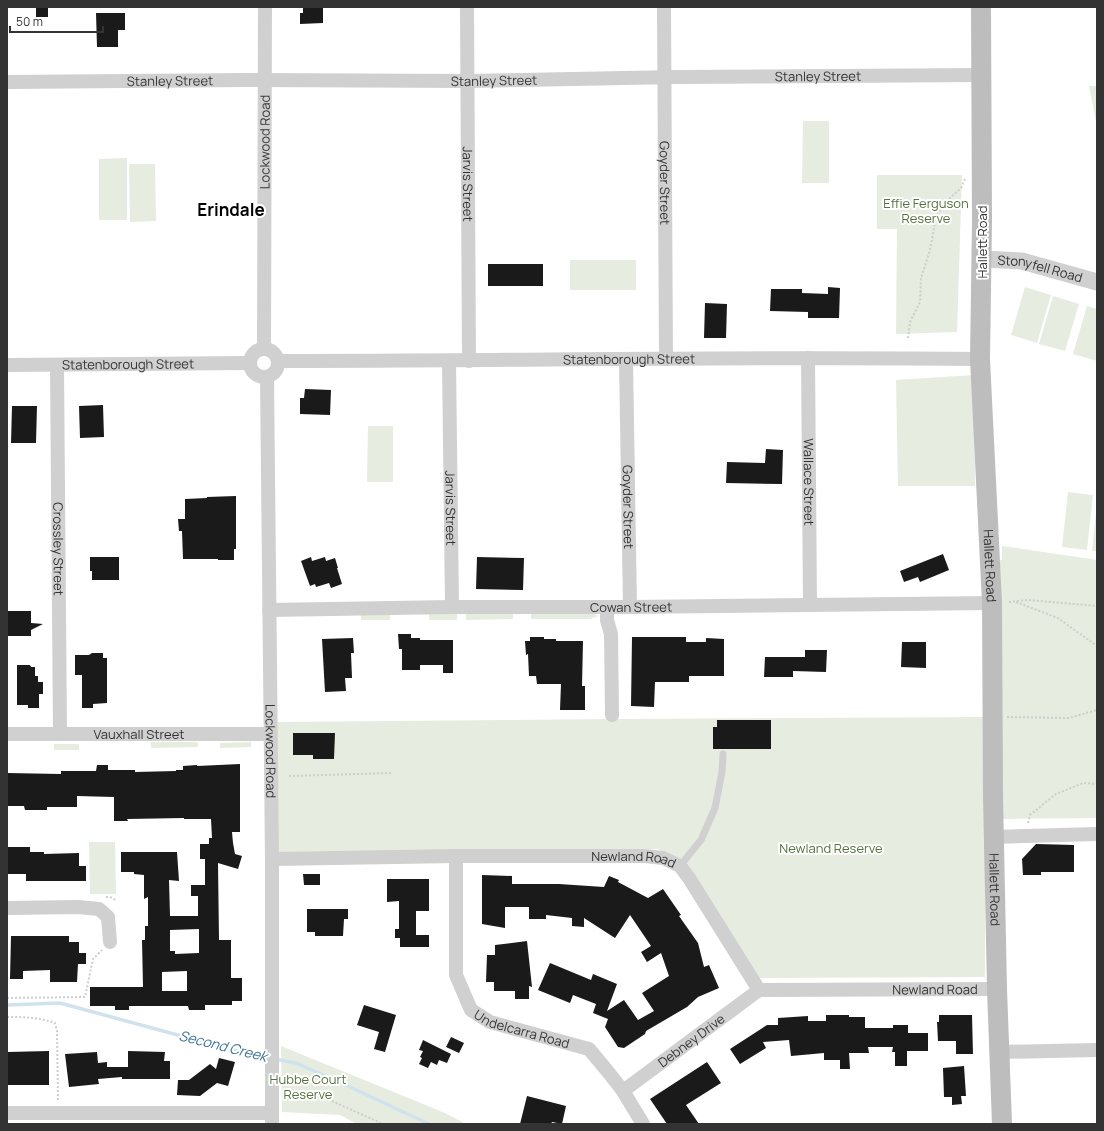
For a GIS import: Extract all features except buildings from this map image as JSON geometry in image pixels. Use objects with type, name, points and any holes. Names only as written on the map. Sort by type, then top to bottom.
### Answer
[{"type":"main road","name":"Hallett Road","points":[[981,7],[982,259],[980,359],[992,603],[993,796],[997,989],[1002,1124]]},
{"type":"street","name":"Lockwood Road","points":[[264,348],[265,7]]},
{"type":"street","name":"Jarvis Street","points":[[467,7],[468,361]]},
{"type":"street","name":"Goyder Street","points":[[664,7],[666,359]]},
{"type":"street","name":"Stanley Street","points":[[7,82],[265,80],[467,81],[981,75]]},
{"type":"street","name":"Stonyfell Road","points":[[982,259],[1022,261],[1097,282]]},
{"type":"street","points":[[264,348],[272,351],[278,361],[277,370],[267,377],[258,376],[250,367],[250,358],[255,351],[264,348]]},
{"type":"street","name":"Statenborough Street","points":[[278,361],[808,358],[980,359]]},
{"type":"street","name":"Wallace Street","points":[[808,358],[810,605]]},
{"type":"street","name":"Goyder Street","points":[[626,360],[630,607]]},
{"type":"street","name":"Jarvis Street","points":[[449,361],[452,607]]},
{"type":"street","name":"Statenborough Street","points":[[7,365],[250,363]]},
{"type":"street","name":"Crossley Street","points":[[58,364],[60,734]]},
{"type":"street","name":"Lockwood Road","points":[[267,377],[272,859],[272,1119]]},
{"type":"street","name":"Cowan Street","points":[[269,610],[452,607],[630,607],[992,603]]},
{"type":"street","points":[[607,607],[607,620],[611,634],[612,715]]},
{"type":"street","name":"Vauxhall Street","points":[[7,734],[270,734]]},
{"type":"street","points":[[994,837],[1097,834]]},
{"type":"street","name":"Newland Road","points":[[272,859],[456,856],[645,856],[663,858],[680,866],[689,878],[759,990],[997,989]]},
{"type":"street","name":"Undelcarra Road","points":[[456,856],[456,975],[470,1010],[490,1022],[589,1049],[623,1091],[643,1124]]},
{"type":"street","points":[[7,908],[78,907],[99,909],[108,917],[110,942]]},
{"type":"street","name":"Debney Drive","points":[[623,1091],[759,990]]},
{"type":"street","points":[[999,1052],[1097,1050]]},
{"type":"street","points":[[7,1113],[272,1119]]},
{"type":"lane","points":[[680,866],[701,840],[715,808],[722,772],[723,754]]},
{"type":"path","points":[[908,338],[910,322],[920,302],[921,278],[930,250],[936,217],[944,204],[961,188],[966,177]]},
{"type":"path","points":[[992,603],[1028,600],[1097,606]]},
{"type":"path","points":[[1015,601],[1058,618],[1097,646]]},
{"type":"path","points":[[992,716],[1069,718],[1097,710]]},
{"type":"path","points":[[289,776],[391,773]]},
{"type":"path","points":[[1024,836],[1030,815],[1056,794],[1083,783],[1097,784]]},
{"type":"path","points":[[7,998],[85,997],[93,959],[110,942]]},
{"type":"path","points":[[7,1017],[44,1019],[55,1023],[57,1031],[58,1113]]},
{"type":"path","points":[[272,1092],[308,1094],[325,1098],[382,1124]]},
{"type":"green space","points":[[1089,86],[1097,86],[1097,127]]},
{"type":"green space","points":[[803,121],[829,121],[829,183],[802,183]]},
{"type":"green space","points":[[127,158],[127,220],[99,220],[99,159]]},
{"type":"green space","points":[[129,164],[155,164],[156,221],[130,222]]},
{"type":"green space","name":"Effie Ferguson Reserve","points":[[877,175],[962,175],[957,332],[896,334],[897,229],[877,229]]},
{"type":"green space","points":[[570,260],[636,260],[636,290],[570,290]]},
{"type":"green space","points":[[1025,287],[1051,295],[1037,343],[1011,335]]},
{"type":"green space","points":[[1053,296],[1079,304],[1065,351],[1039,344]]},
{"type":"green space","points":[[1087,306],[1097,309],[1097,361],[1073,354]]},
{"type":"green space","points":[[974,375],[975,486],[898,486],[896,380]]},
{"type":"green space","points":[[368,426],[393,426],[393,482],[367,482]]},
{"type":"green space","points":[[1068,492],[1093,495],[1087,550],[1062,547]]},
{"type":"green space","points":[[1097,503],[1097,551],[1092,551]]},
{"type":"green space","points":[[1002,546],[1097,560],[1097,818],[1002,819],[995,559],[1002,560]]},
{"type":"green space","points":[[531,612],[592,613],[598,616],[590,619],[531,619]]},
{"type":"green space","points":[[466,613],[513,613],[513,619],[466,620]]},
{"type":"green space","points":[[361,614],[390,614],[390,620],[361,620]]},
{"type":"green space","points":[[429,614],[457,614],[457,620],[429,620]]},
{"type":"green space","name":"Newland Reserve","points":[[985,717],[985,977],[756,978],[691,869],[658,849],[276,852],[275,722]]},
{"type":"green space","points":[[151,742],[198,742],[198,747],[151,748]]},
{"type":"green space","points":[[251,742],[251,747],[220,748],[220,743]]},
{"type":"green space","points":[[54,744],[79,744],[79,750],[54,750]]},
{"type":"green space","points":[[89,842],[115,842],[116,894],[90,894]]},
{"type":"green space","name":"Hubbe Court Reserve","points":[[281,1046],[445,1113],[466,1124],[357,1124],[340,1115],[282,1112]]},
{"type":"waterway","name":"Second Creek","points":[[7,1005],[60,1003],[233,1050],[269,1058]]},
{"type":"waterway","name":"Second Creek","points":[[275,1059],[296,1063],[429,1124]]},
{"type":"district","name":"Erindale","points":[[231,210]]}]
